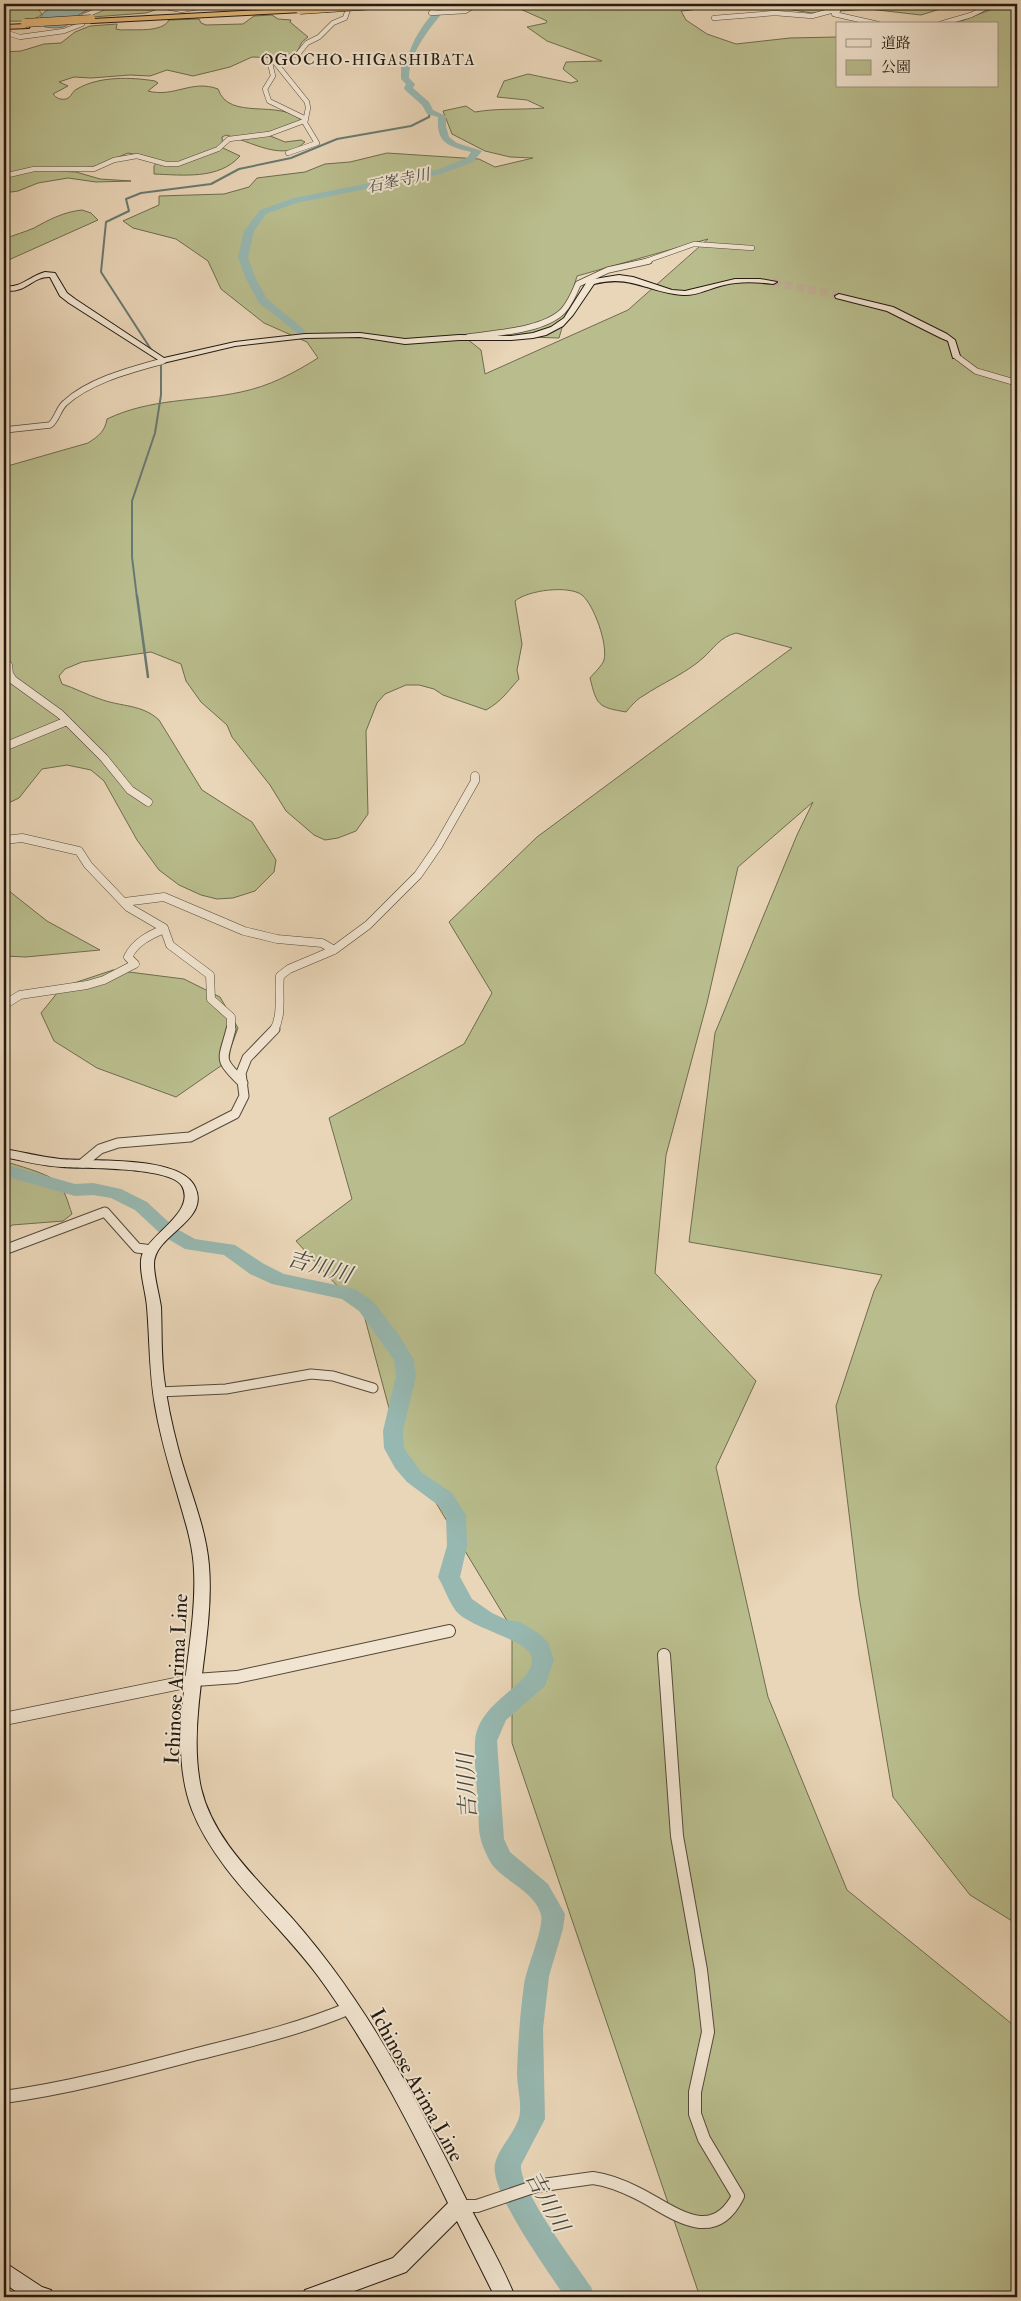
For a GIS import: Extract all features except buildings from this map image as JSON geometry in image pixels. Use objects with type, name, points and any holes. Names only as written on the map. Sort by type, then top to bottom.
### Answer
[{"type":"highway","points":[[298,9],[361,4]]},
{"type":"highway","points":[[4,26],[391,4]]},
{"type":"street","points":[[4,32],[20,37],[64,31],[82,24],[84,16],[112,4]]},
{"type":"street","points":[[150,4],[174,11],[196,10],[213,4]]},
{"type":"street","points":[[242,4],[265,6],[287,4]]},
{"type":"street","points":[[314,4],[328,10],[435,4]]},
{"type":"street","points":[[288,154],[317,143],[311,137],[304,119],[300,115],[279,109],[264,93],[273,76],[269,67],[270,63],[298,54],[306,43],[319,37],[333,23],[345,18],[346,10],[350,4]]},
{"type":"street","points":[[439,4],[431,13],[464,11],[477,4]]},
{"type":"street","points":[[947,22],[971,15],[993,4]]},
{"type":"street","points":[[714,18],[775,13],[812,16],[839,6],[841,9],[834,14],[869,22]]},
{"type":"street","points":[[4,176],[34,169],[94,168],[114,160],[137,156],[166,164],[178,164],[218,149],[228,139],[269,134],[304,119],[308,109],[305,98],[284,77],[274,61]]},
{"type":"street","points":[[468,337],[526,328],[554,318],[571,301],[578,284],[608,270],[650,260],[694,244],[752,248]]},
{"type":"street","points":[[4,288],[18,289],[36,276],[52,275],[63,294],[72,301],[163,361]]},
{"type":"street","points":[[4,430],[50,424],[54,422],[58,410],[74,396],[111,378],[217,346],[259,339],[340,335],[365,335],[402,341],[468,337],[518,338],[553,330],[569,318],[588,286],[598,280],[620,276],[664,290],[684,293],[737,280],[773,282]]},
{"type":"street","points":[[839,296],[890,309],[951,340],[956,356],[970,369],[1017,383]]},
{"type":"street","points":[[4,663],[8,665],[9,674],[13,680],[68,722],[104,758],[130,790],[148,802]]},
{"type":"street","points":[[4,747],[68,722]]},
{"type":"street","points":[[83,1163],[100,1149],[118,1143],[190,1137],[235,1114],[244,1096],[241,1073],[247,1058],[273,1032],[280,1020],[278,994],[280,976],[289,969],[334,950],[368,925],[418,875],[466,798],[475,781],[475,776]]},
{"type":"street","points":[[4,840],[22,838],[79,851],[88,865],[128,907],[164,929],[170,945],[210,975],[210,998],[215,1004],[227,1011],[232,1020],[231,1031],[224,1054],[225,1065],[243,1083]]},
{"type":"street","points":[[124,902],[164,897],[244,931],[277,939],[322,943],[334,950]]},
{"type":"street","points":[[4,1006],[20,995],[86,986],[125,971],[135,964],[128,957],[129,953],[140,942],[164,929]]},
{"type":"street","points":[[4,1153],[56,1162],[162,1171],[180,1176],[191,1190],[191,1204],[182,1218],[153,1248],[138,1248],[105,1212],[4,1250]]},
{"type":"street","name":"Ichinose Arima Line","points":[[153,1248],[146,1260],[152,1286],[155,1366],[173,1459],[196,1536],[201,1568],[195,1680],[190,1722],[190,1766],[196,1799],[210,1833],[233,1864],[293,1931],[350,2008],[382,2058],[468,2206],[505,2297]]},
{"type":"street","points":[[159,1392],[226,1389],[311,1374],[333,1376],[373,1388]]},
{"type":"street","points":[[4,1719],[195,1680],[237,1677],[449,1630]]},
{"type":"street","points":[[312,2297],[399,2265],[468,2206],[536,2186],[593,2178],[602,2179],[637,2193],[682,2219],[699,2222],[715,2219],[731,2210],[738,2196],[704,2139],[695,2114],[695,2092],[708,2032],[701,1970],[677,1836],[664,1655]]},
{"type":"street","points":[[4,2098],[99,2080],[283,2032],[329,2018],[350,2008]]},
{"type":"street","points":[[4,2272],[37,2295],[44,2297]]},
{"type":"green space","points":[[4,4],[30,4],[24,8],[41,8],[39,10],[42,14],[29,20],[4,21]]},
{"type":"green space","points":[[79,4],[149,4],[158,9],[146,13],[79,18],[79,14],[90,9]]},
{"type":"green space","points":[[515,4],[703,4],[692,10],[681,11],[686,20],[707,34],[736,44],[790,38],[836,37],[836,88],[998,88],[998,22],[958,22],[994,8],[1017,4],[1017,1924],[970,1895],[893,1797],[859,1596],[836,1406],[874,1291],[882,1275],[689,1242],[715,1033],[797,835],[813,802],[738,867],[707,1003],[666,1155],[655,1273],[756,1381],[716,1467],[768,1697],[847,1890],[1017,2028],[1017,2297],[700,2297],[512,1743],[512,1629],[397,1438],[364,1315],[296,1241],[352,1199],[329,1118],[464,1044],[492,993],[449,922],[537,837],[792,648],[736,633],[730,635],[721,640],[689,669],[650,691],[626,712],[610,709],[600,704],[597,700],[590,678],[600,667],[605,653],[599,625],[587,600],[582,595],[568,590],[548,590],[521,597],[515,601],[522,644],[517,670],[519,679],[500,700],[486,710],[419,685],[406,685],[385,694],[377,703],[366,731],[368,814],[356,831],[338,838],[325,840],[314,835],[286,811],[270,785],[232,737],[227,725],[201,702],[186,681],[181,664],[151,652],[82,662],[65,669],[59,676],[62,684],[108,702],[138,708],[159,720],[202,790],[252,822],[276,860],[274,872],[255,891],[233,898],[217,899],[201,895],[179,885],[159,870],[137,840],[104,781],[91,770],[67,765],[42,769],[19,798],[4,805],[4,467],[88,443],[101,433],[107,419],[124,412],[140,407],[252,389],[281,378],[318,358],[307,342],[264,323],[221,289],[208,261],[176,239],[133,228],[123,221],[159,205],[159,196],[224,194],[249,187],[257,178],[305,172],[325,164],[350,162],[387,153],[479,159],[495,167],[533,158],[510,157],[485,151],[452,134],[443,111],[466,106],[475,112],[544,108],[527,100],[497,97],[504,81],[528,74],[571,83],[578,81],[563,69],[566,62],[602,61],[547,41],[527,27],[546,23],[547,21],[518,8]],"holes":[[[708,239],[628,310],[485,374],[481,350],[462,335],[559,338],[577,276]]]},
{"type":"green space","points":[[754,4],[953,5],[921,15],[869,9],[812,13]]},
{"type":"green space","points":[[272,15],[278,19],[291,20],[290,22],[308,37],[302,42],[296,54],[279,58],[252,57],[230,67],[193,76],[167,70],[150,76],[74,77],[59,82],[68,86],[53,94],[55,97],[66,99],[75,90],[86,85],[115,79],[155,81],[158,83],[148,91],[157,93],[191,87],[209,87],[218,89],[224,99],[233,105],[293,114],[302,121],[269,132],[268,135],[285,142],[301,140],[305,142],[297,148],[277,151],[226,135],[222,137],[223,148],[240,156],[231,164],[211,173],[188,175],[154,174],[154,166],[158,161],[128,153],[97,166],[59,171],[76,172],[100,179],[131,181],[96,182],[68,178],[38,183],[18,191],[4,193],[4,52],[21,51],[44,44],[61,43],[75,32],[90,26],[117,24],[116,29],[121,30],[154,29],[169,20],[199,19],[201,23],[206,25],[243,24],[254,16]]},
{"type":"green space","points":[[82,210],[91,213],[98,220],[4,262],[4,239],[34,228],[57,216]]},
{"type":"green space","points":[[4,887],[47,921],[100,950],[26,957],[4,956]]},
{"type":"green space","points":[[113,970],[184,979],[220,997],[238,1028],[225,1063],[176,1097],[97,1068],[54,1041],[41,1013],[62,987]]},
{"type":"green space","points":[[4,1161],[38,1172],[56,1181],[64,1192],[72,1214],[63,1221],[12,1225],[4,1233]]},
{"type":"water","points":[[85,7],[87,10],[66,26],[45,27],[39,20],[44,12],[53,8]]},
{"type":"waterway","name":"石峯寺川","points":[[301,331],[263,301],[250,277],[243,257],[249,231],[263,212],[294,201],[438,172],[470,160],[477,151],[449,142],[442,133],[442,116],[430,112],[426,104],[408,88],[411,84],[405,79],[405,67],[408,65],[419,40],[428,24],[446,4]]},
{"type":"waterway","points":[[962,20],[997,4]]},
{"type":"waterway","points":[[152,351],[101,272],[106,222],[129,211],[126,199],[141,193],[211,184],[239,169],[291,158],[337,139],[411,126],[429,117],[430,112]]},
{"type":"waterway","points":[[137,598],[132,557],[132,501],[155,433],[161,395],[161,366],[159,363]]},
{"type":"waterway","points":[[137,596],[148,677]]},
{"type":"waterway","name":"吉川川","points":[[4,1170],[75,1190],[93,1189],[115,1193],[141,1206],[169,1232],[191,1245],[229,1249],[257,1269],[279,1279],[348,1294],[366,1306],[392,1340],[404,1360],[406,1376],[393,1431],[394,1448],[402,1463],[414,1477],[445,1499],[456,1515],[457,1546],[449,1577],[464,1605],[484,1619],[505,1629],[512,1628],[530,1639],[540,1648],[543,1660],[537,1680],[498,1713],[491,1725],[486,1741],[492,1840],[502,1859],[540,1892],[553,1914],[551,1929],[537,1976],[531,2029],[530,2076],[532,2119],[508,2163],[507,2174],[520,2203],[581,2297]]},
{"type":"tunnel","points":[[773,282],[839,296]]},
{"type":"district","name":"OGOCHO-HIGASHIBATA","points":[[368,59]]}]
